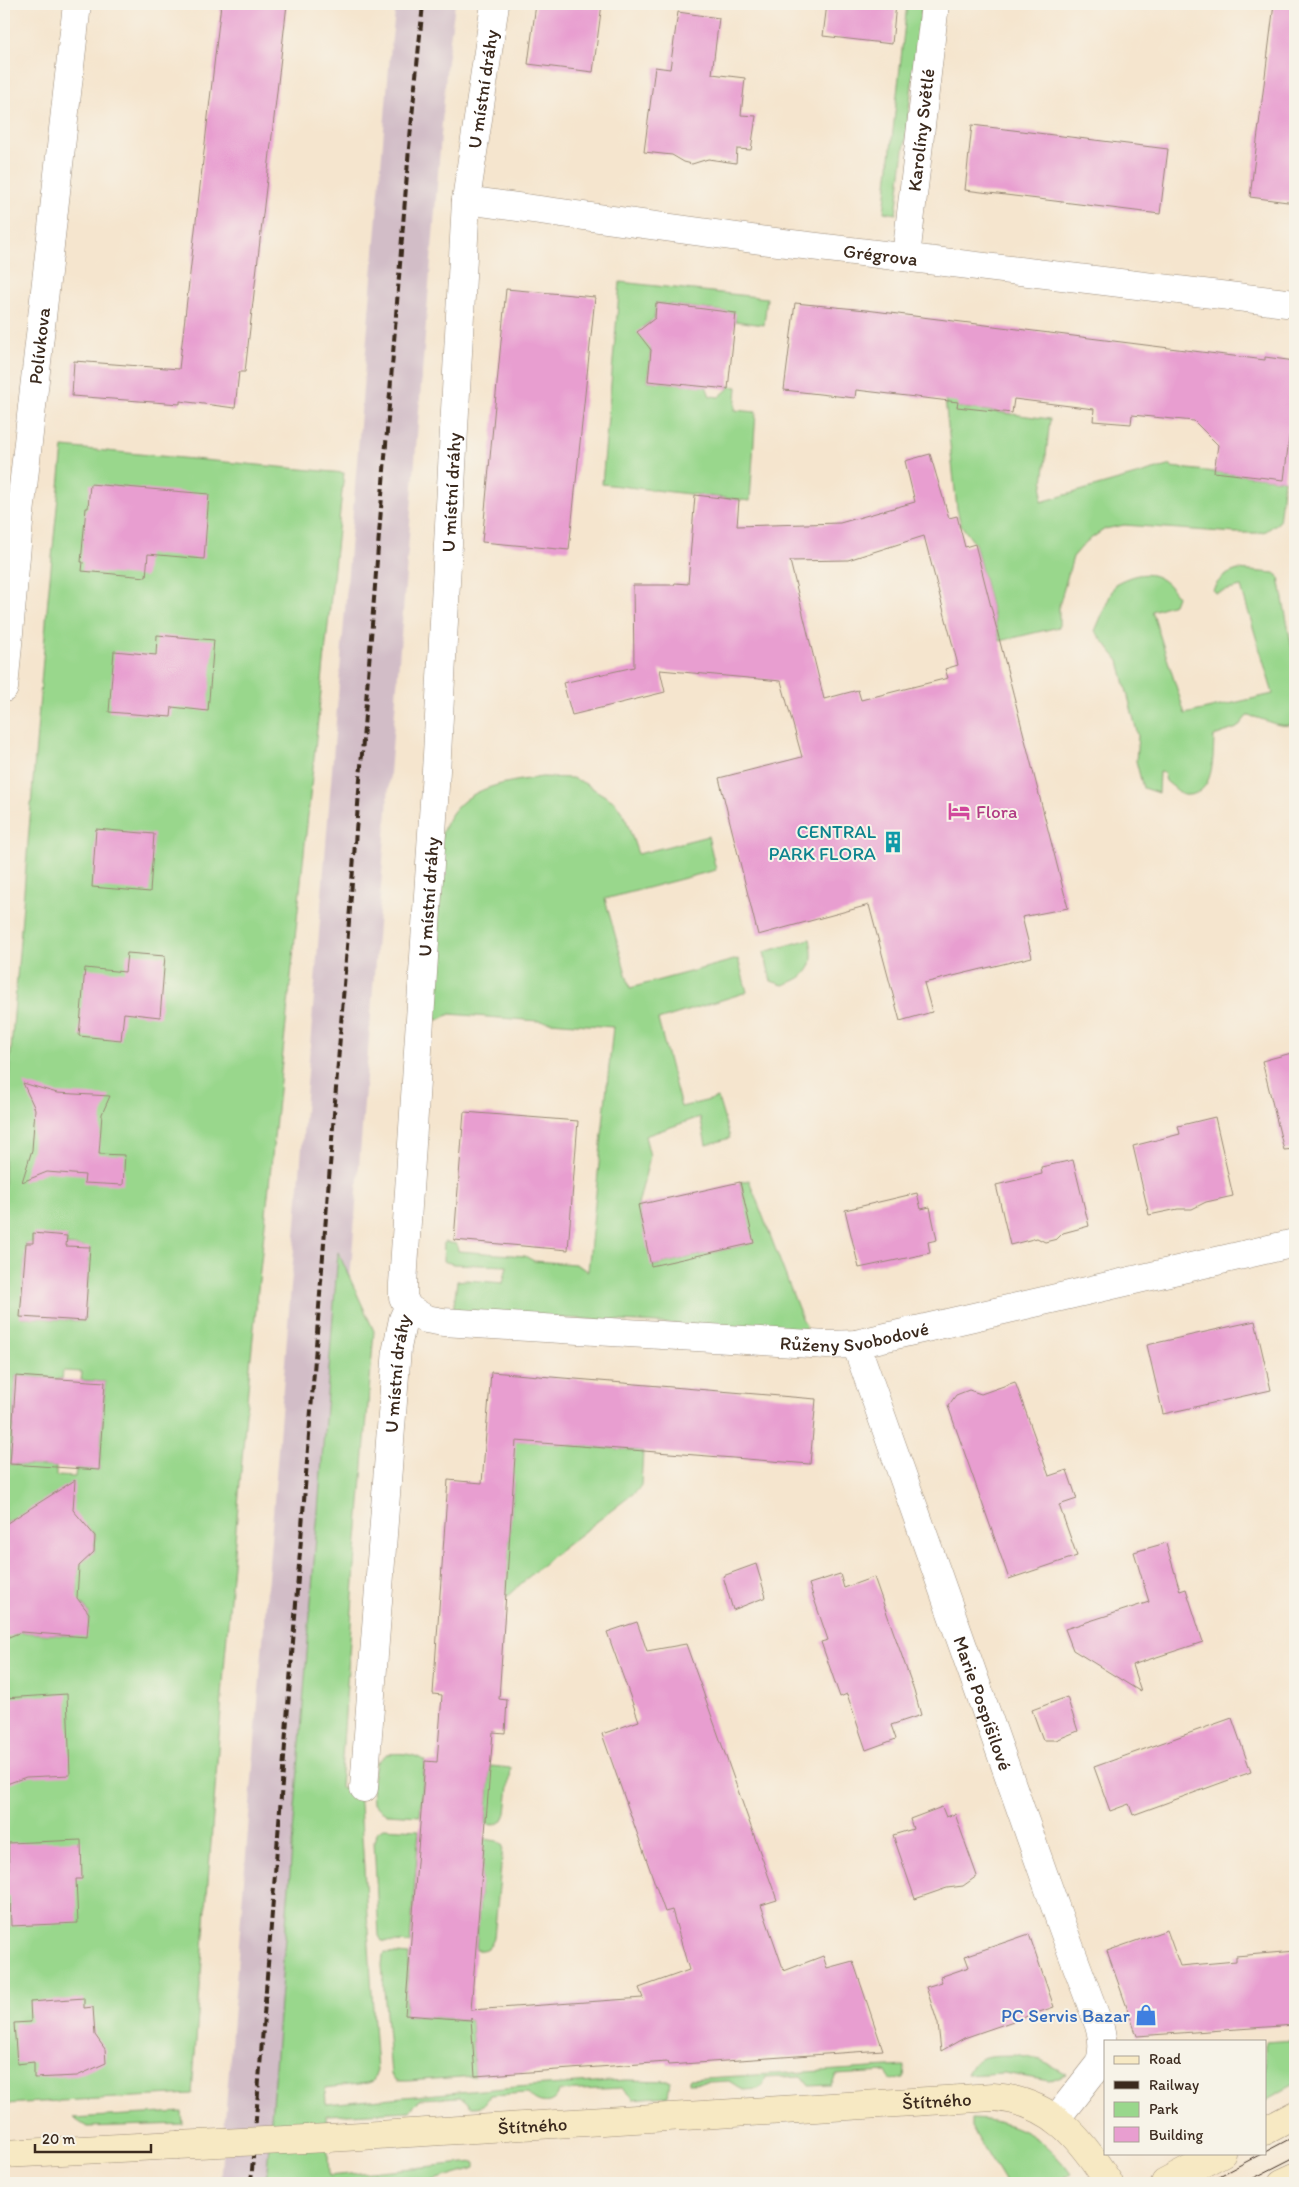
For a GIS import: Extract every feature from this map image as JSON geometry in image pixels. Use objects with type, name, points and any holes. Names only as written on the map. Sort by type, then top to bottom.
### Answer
[{"type":"street","name":"Polívkova","points":[[4,688],[19,523],[77,4]]},
{"type":"street","name":"U místní dráhy","points":[[364,1788],[397,1348],[402,1319],[408,1308],[403,1297],[403,1284],[437,755],[466,200],[495,4]]},
{"type":"street","name":"Karolíny Světlé","points":[[906,257],[935,4]]},
{"type":"street","name":"Grégrova","points":[[466,200],[760,240],[1295,304]]},
{"type":"street","name":"Růženy Svobodové","points":[[408,1308],[426,1319],[443,1322],[827,1345],[856,1344],[1295,1243]]},
{"type":"street","name":"Marie Pospíšilové","points":[[856,1344],[1056,1911],[1100,2028],[1103,2042],[1102,2065]]},
{"type":"street","points":[[1056,2119],[1102,2065]]},
{"type":"street","name":"Štítného","points":[[4,2154],[328,2138],[993,2097],[1025,2102],[1056,2119],[1087,2150],[1110,2183]]},
{"type":"street","points":[[1266,2130],[1295,2115]]},
{"type":"street","points":[[1165,2183],[1220,2154]]},
{"type":"street","points":[[1282,2183],[1295,2177]]},
{"type":"shaded area","points":[[396,4],[455,4],[447,61],[279,2183],[220,2183],[328,819],[390,55]]},
{"type":"green space","points":[[907,4],[922,4],[896,214],[884,212]]},
{"type":"green space","points":[[620,282],[767,298],[764,325],[735,321],[735,313],[656,303],[654,321],[644,326],[643,339],[651,347],[648,381],[706,386],[710,396],[719,397],[728,389],[728,386],[737,387],[735,410],[756,412],[750,501],[602,484]]},
{"type":"green space","points":[[944,390],[958,392],[958,407],[1050,419],[1041,502],[1171,465],[1171,467],[1284,480],[1279,522],[1266,531],[1257,533],[1124,525],[1105,529],[1086,542],[1073,557],[1059,606],[1059,627],[1000,641],[975,544],[961,525],[957,509]]},
{"type":"green space","points":[[63,447],[344,473],[250,1366],[225,1657],[192,2094],[4,2104],[4,1633],[13,1635],[19,1632],[73,1636],[87,1629],[89,1613],[82,1604],[76,1604],[79,1559],[94,1552],[95,1536],[88,1527],[27,1523],[21,1520],[11,1520],[5,1529],[7,1549],[4,1549],[4,1136],[48,598]],"holes":[[[33,1234],[67,1237],[66,1245],[90,1248],[85,1321],[21,1317],[26,1243],[33,1243]],[[63,1371],[82,1372],[81,1380],[105,1382],[99,1470],[76,1468],[75,1477],[56,1476],[56,1467],[10,1464],[16,1376],[62,1379]]]},
{"type":"green space","points":[[1238,570],[1274,573],[1279,577],[1295,665],[1295,723],[1283,725],[1247,716],[1237,728],[1214,736],[1210,774],[1207,783],[1201,790],[1193,794],[1183,795],[1166,781],[1164,773],[1159,772],[1158,793],[1143,788],[1136,761],[1138,736],[1119,661],[1095,631],[1115,584],[1133,576],[1149,575],[1164,581],[1177,596],[1174,604],[1152,611],[1185,714],[1273,694],[1241,587],[1216,593],[1213,590],[1223,577]]},
{"type":"green space","points":[[542,777],[572,778],[615,802],[625,817],[638,854],[708,836],[716,870],[605,899],[630,988],[738,959],[747,992],[658,1020],[681,1107],[718,1098],[730,1138],[706,1145],[700,1117],[645,1136],[650,1156],[638,1205],[652,1266],[753,1243],[740,1182],[749,1180],[806,1325],[806,1331],[453,1312],[457,1281],[503,1283],[507,1266],[453,1264],[443,1261],[444,1242],[457,1244],[458,1251],[525,1256],[534,1261],[575,1264],[588,1271],[613,1027],[450,1014],[438,1020],[429,1017],[442,833],[449,818],[459,806],[483,790],[497,785]]},
{"type":"green space","points":[[810,939],[812,948],[811,963],[805,974],[783,985],[771,981],[764,952]]},
{"type":"green space","points":[[338,1252],[374,1331],[356,1552],[340,1787],[359,1789],[377,2071],[373,2081],[368,2083],[325,2088],[326,2104],[515,2087],[626,2080],[670,2081],[668,2096],[633,2099],[622,2088],[559,2091],[553,2100],[545,2103],[536,2100],[528,2093],[490,2095],[483,2105],[476,2107],[472,2107],[460,2097],[420,2099],[410,2111],[326,2115],[329,2176],[475,2162],[475,2168],[425,2183],[266,2183]]},
{"type":"green space","points":[[509,1440],[643,1451],[641,1485],[638,1490],[551,1557],[505,1598],[513,1485]]},
{"type":"green space","points":[[387,1754],[407,1754],[425,1761],[420,1816],[387,1814],[373,1804],[372,1785],[376,1763]]},
{"type":"green space","points":[[490,1766],[511,1768],[506,1813],[503,1821],[494,1825],[486,1824]]},
{"type":"green space","points":[[383,1828],[419,1830],[410,1943],[382,1941],[379,1936],[374,1841],[377,1832]]},
{"type":"green space","points":[[484,1839],[497,1841],[503,1846],[494,1937],[488,1948],[476,1950]]},
{"type":"green space","points":[[385,1953],[409,1955],[405,2015],[471,2020],[475,2076],[398,2081],[391,2075],[382,1965]]},
{"type":"green space","points":[[1295,2040],[1295,2084],[1266,2099],[1266,2042]]},
{"type":"green space","points":[[1015,2055],[1041,2060],[1066,2074],[1049,2081],[1004,2073],[967,2075],[970,2068],[980,2059],[993,2056]]},
{"type":"green space","points":[[905,2066],[904,2078],[891,2079],[886,2072],[836,2075],[831,2085],[809,2086],[801,2076],[766,2078],[763,2086],[758,2089],[743,2090],[729,2081],[689,2083],[689,2079]]},
{"type":"green space","points":[[182,2112],[183,2124],[87,2127],[73,2118]]},
{"type":"green space","points":[[971,2119],[1002,2123],[1028,2133],[1051,2150],[1071,2174],[1055,2183],[1005,2183],[971,2127]]},
{"type":"building","points":[[221,4],[287,4],[245,372],[239,372],[235,408],[180,401],[180,404],[72,396],[74,361],[179,369]]},
{"type":"building","points":[[536,4],[602,4],[593,72],[528,64]]},
{"type":"building","points":[[827,4],[896,4],[892,44],[823,36]]},
{"type":"building","points":[[1274,4],[1295,4],[1295,203],[1250,197]]},
{"type":"building","points":[[678,12],[719,18],[712,74],[745,78],[741,115],[756,116],[751,150],[737,149],[736,163],[708,159],[692,164],[672,155],[644,152],[655,67],[670,69]]},
{"type":"building","points":[[972,125],[1168,149],[1160,214],[965,190]]},
{"type":"building","points":[[506,289],[595,297],[569,550],[482,542]]},
{"type":"building","points":[[656,303],[736,313],[728,389],[648,381],[651,350],[637,332],[655,318]]},
{"type":"building","points":[[795,303],[866,310],[1265,360],[1265,357],[1295,361],[1295,389],[1284,480],[1214,472],[1218,445],[1194,421],[1132,415],[1131,424],[1093,421],[1094,409],[1014,399],[1012,413],[957,407],[958,402],[856,390],[855,398],[784,390]]},
{"type":"building","name":"CENTRAL PARK FLORA","points":[[930,454],[949,518],[957,516],[965,547],[975,544],[1068,908],[1022,917],[1032,957],[924,983],[932,1012],[900,1021],[869,905],[758,935],[719,778],[802,757],[781,681],[660,670],[665,692],[572,715],[563,683],[634,667],[633,585],[688,584],[695,495],[739,500],[737,526],[840,523],[915,502],[905,461]],"holes":[[[924,536],[958,665],[945,669],[948,678],[861,700],[858,690],[824,699],[790,561],[848,560]]]},
{"type":"building","points":[[90,484],[209,494],[204,559],[148,554],[146,577],[82,571],[83,562],[81,562]]},
{"type":"building","points":[[157,635],[214,640],[208,711],[172,707],[171,717],[109,712],[114,651],[156,655]]},
{"type":"building","points":[[96,829],[154,834],[150,892],[92,887]]},
{"type":"building","points":[[127,953],[165,956],[160,1017],[124,1013],[121,1040],[79,1036],[85,968],[125,972]]},
{"type":"building","points":[[1295,1052],[1295,1149],[1284,1150],[1262,1061]]},
{"type":"building","points":[[23,1083],[57,1093],[110,1096],[102,1114],[99,1154],[125,1155],[123,1185],[84,1183],[85,1175],[47,1172],[22,1182],[32,1150],[35,1109]]},
{"type":"building","points":[[464,1112],[578,1121],[568,1250],[454,1240]]},
{"type":"building","points":[[1215,1117],[1233,1196],[1206,1202],[1192,1209],[1178,1209],[1149,1215],[1133,1146],[1180,1134],[1178,1126]]},
{"type":"building","points":[[1073,1160],[1089,1226],[1063,1233],[1057,1239],[1045,1242],[1037,1238],[1010,1245],[996,1185],[1042,1174],[1041,1167]]},
{"type":"building","points":[[740,1182],[754,1243],[651,1266],[638,1205]]},
{"type":"building","points":[[917,1193],[921,1209],[930,1207],[937,1240],[928,1242],[930,1253],[859,1268],[845,1210]]},
{"type":"building","points":[[33,1233],[67,1236],[66,1246],[90,1247],[85,1321],[20,1317],[26,1243],[33,1243]]},
{"type":"building","points":[[1255,1321],[1271,1390],[1163,1414],[1147,1345]]},
{"type":"building","points":[[491,1372],[816,1399],[810,1464],[516,1441],[499,1699],[507,1700],[505,1733],[493,1732],[471,2010],[643,1998],[639,1988],[689,1970],[672,1910],[665,1912],[602,1734],[639,1721],[607,1632],[637,1622],[647,1651],[686,1644],[777,1900],[761,1905],[784,1971],[823,1956],[827,1968],[853,1961],[883,2050],[668,2065],[667,2062],[475,2076],[471,2018],[471,2020],[405,2015],[425,1761],[437,1762],[442,1695],[433,1694],[448,1480],[482,1483]]},
{"type":"building","points":[[16,1376],[105,1382],[99,1470],[10,1464]]},
{"type":"building","points":[[1015,1382],[1049,1476],[1067,1470],[1077,1499],[1059,1505],[1077,1556],[1009,1579],[948,1406],[956,1395],[969,1390],[981,1394]]},
{"type":"building","points":[[75,1480],[73,1510],[95,1536],[94,1552],[79,1566],[77,1598],[89,1613],[87,1637],[21,1632],[4,1639],[4,1525]]},
{"type":"building","points":[[1166,1543],[1180,1591],[1186,1589],[1203,1642],[1132,1665],[1141,1692],[1073,1650],[1065,1629],[1149,1602],[1134,1552]]},
{"type":"building","points":[[756,1564],[766,1597],[733,1610],[723,1576]]},
{"type":"building","points":[[840,1574],[844,1588],[874,1577],[921,1715],[891,1725],[896,1739],[866,1750],[847,1694],[840,1697],[821,1642],[828,1640],[809,1584]]},
{"type":"building","points":[[67,1694],[70,1775],[26,1777],[4,1785],[4,1698]]},
{"type":"building","points":[[1067,1697],[1078,1731],[1056,1740],[1043,1740],[1032,1710]]},
{"type":"building","points":[[1232,1718],[1251,1772],[1133,1815],[1129,1804],[1110,1811],[1094,1767]]},
{"type":"building","points":[[942,1807],[946,1817],[955,1814],[977,1876],[963,1886],[947,1888],[915,1899],[893,1835],[913,1829],[910,1819]]},
{"type":"building","points":[[81,1840],[82,1879],[76,1879],[78,1923],[11,1926],[10,1897],[5,1893],[5,1876],[9,1871],[8,1843]]},
{"type":"building","points":[[1167,1930],[1180,1966],[1236,1961],[1236,1956],[1295,1951],[1295,2025],[1137,2036],[1107,1951]]},
{"type":"building","points":[[1029,1934],[1054,2007],[964,2038],[941,2051],[938,2024],[926,1987],[942,1982],[940,1977],[969,1967],[965,1956]]},
{"type":"building","points":[[84,1998],[84,2008],[93,2007],[95,2035],[105,2049],[106,2063],[77,2076],[34,2078],[34,2062],[17,2064],[14,2023],[31,2022],[30,2002]]},
{"type":"tram line","points":[[1266,2151],[1295,2136]]},
{"type":"tram line","points":[[1206,2183],[1261,2154]]},
{"type":"tram line","points":[[1244,2183],[1295,2157]]},
{"type":"railway","points":[[251,2183],[409,148],[423,4]]},
{"type":"place","name":"Flora","points":[[959,811]]},
{"type":"place","name":"CENTRAL PARK FLORA","points":[[893,842]]},
{"type":"place","name":"PC Servis Bazar","points":[[1146,2015]]}]
